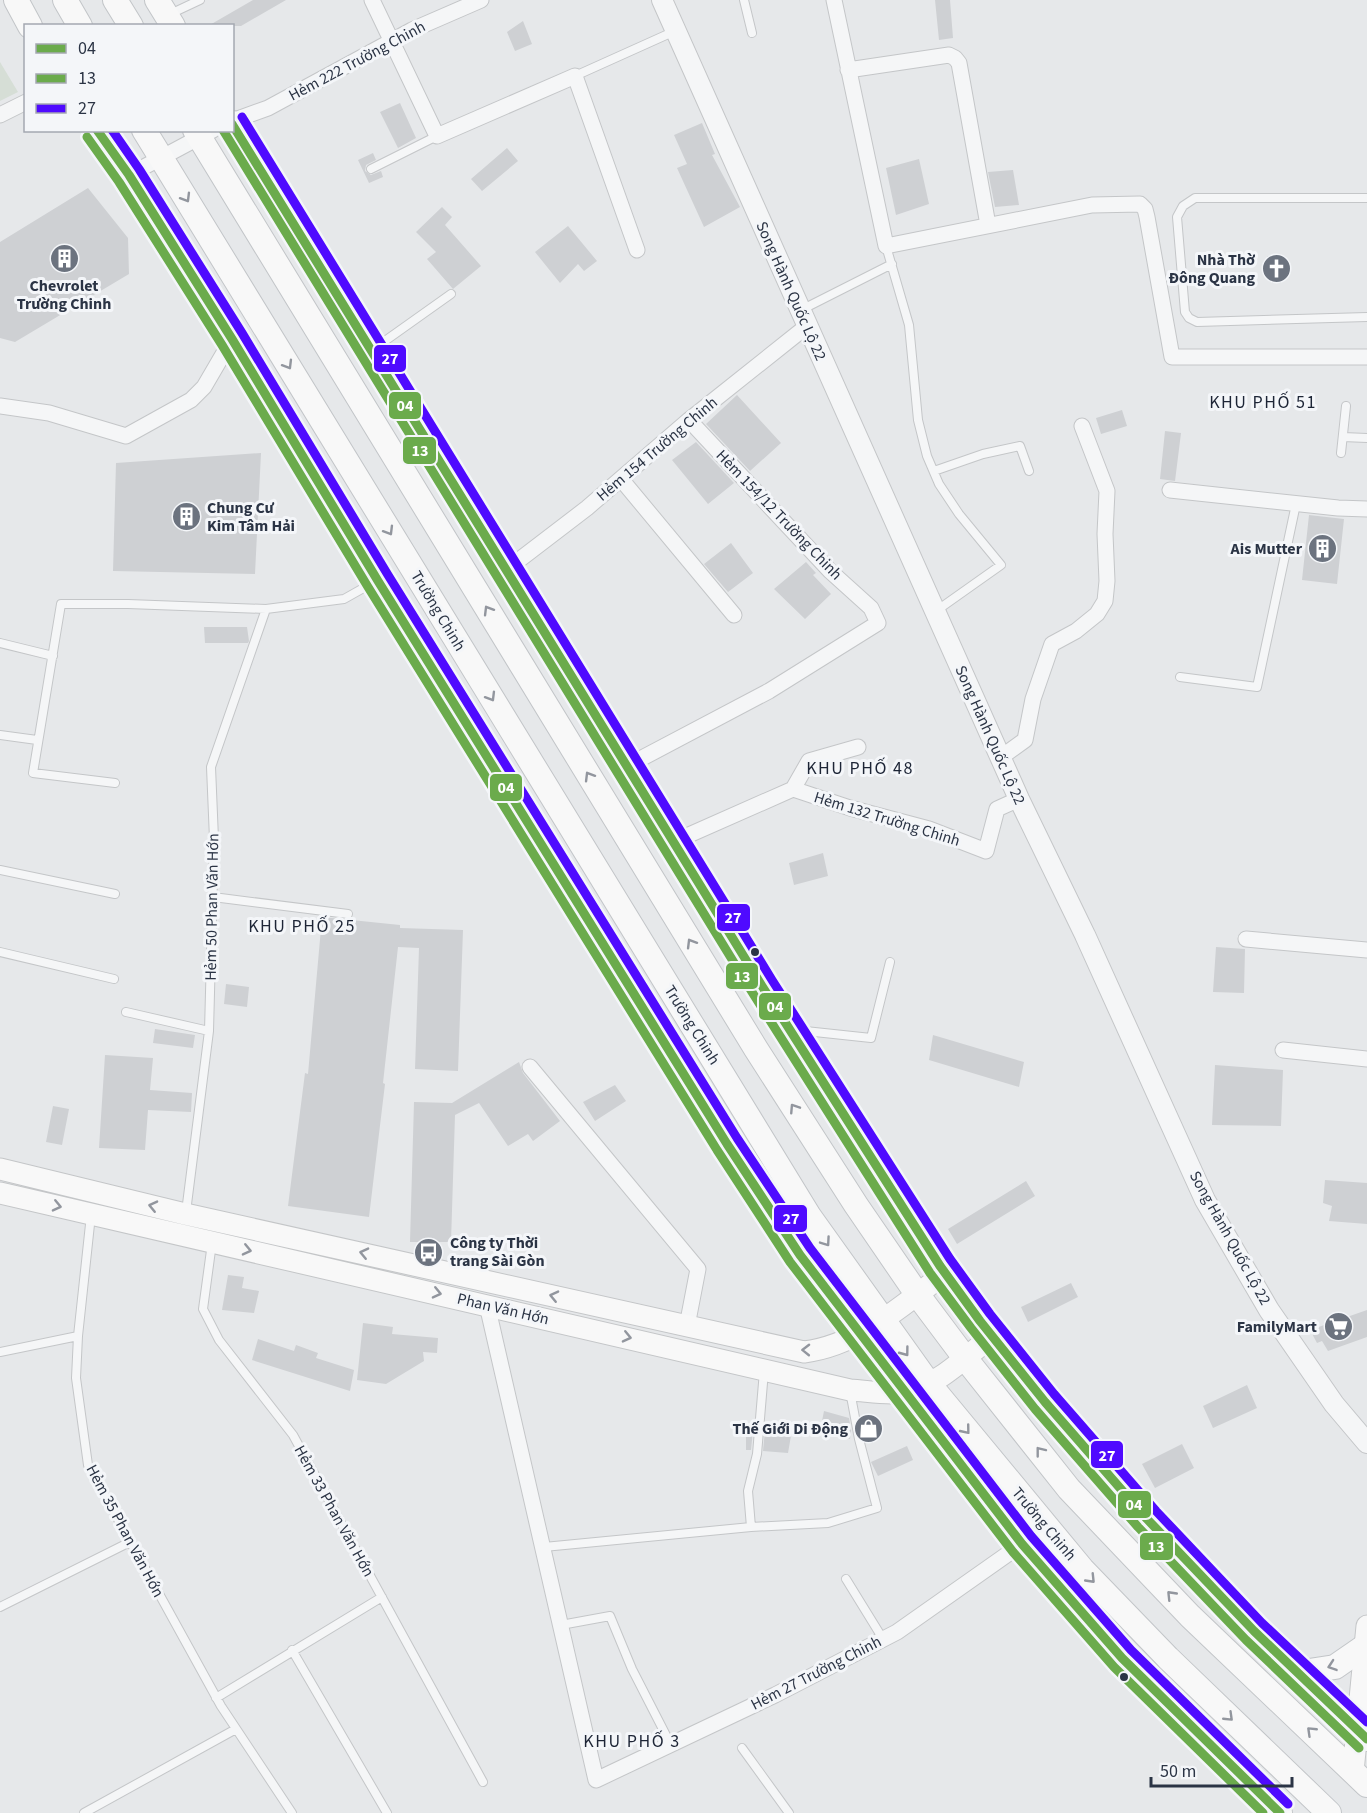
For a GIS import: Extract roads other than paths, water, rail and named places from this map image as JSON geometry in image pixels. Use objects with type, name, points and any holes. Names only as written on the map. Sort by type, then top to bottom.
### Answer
[{"type":"main road","points":[[16,0],[29,24]]},
{"type":"main road","points":[[65,0],[79,24]]},
{"type":"main road","points":[[115,0],[130,24]]},
{"type":"main road","points":[[234,125],[673,842],[896,1201],[945,1273],[992,1336],[1152,1526],[1296,1673],[1362,1734]]},
{"type":"main road","name":"Trường Chinh","points":[[98,132],[129,175],[232,339],[378,581],[728,1144],[800,1255],[861,1334],[918,1388],[1082,1569],[1160,1650],[1329,1813]]},
{"type":"main road","name":"Trường Chinh","points":[[145,132],[808,1216],[881,1321],[918,1388],[1022,1544],[1122,1658],[1280,1813]]},
{"type":"main road","points":[[202,133],[756,1049],[856,1205],[917,1294],[964,1358],[1069,1488],[1190,1616],[1360,1778]]},
{"type":"main road","name":"Phan Văn Hớn","points":[[0,1170],[185,1214],[804,1352],[824,1349],[861,1334],[945,1273]]},
{"type":"main road","name":"Phan Văn Hớn","points":[[0,1193],[850,1390],[885,1393],[918,1388]]},
{"type":"main road","points":[[325,1268],[330,1246]]},
{"type":"main road","points":[[918,1388],[964,1358],[992,1336]]},
{"type":"main road","points":[[1022,1544],[1046,1527]]},
{"type":"main road","points":[[1296,1673],[1335,1667],[1366,1636]]},
{"type":"main road","points":[[1360,1778],[1366,1636]]},
{"type":"street","points":[[372,0],[390,42],[437,136],[575,76],[637,250]]},
{"type":"street","name":"Hẻm 222 Trường Chinh","points":[[234,121],[268,108],[412,30],[480,0]]},
{"type":"street","name":"Song Hành Quốc Lộ 22","points":[[662,0],[1000,758],[1095,956],[1205,1200],[1269,1310],[1334,1404],[1367,1443]]},
{"type":"street","points":[[834,0],[886,246],[1092,205],[1140,204],[1145,209],[1147,217],[1172,357],[1367,357]]},
{"type":"street","points":[[848,70],[949,55],[955,58],[959,63],[988,225]]},
{"type":"street","points":[[0,115],[24,103]]},
{"type":"street","points":[[129,175],[202,133]]},
{"type":"street","name":"Hẻm 154 Trường Chinh","points":[[507,570],[587,508],[803,318]]},
{"type":"street","points":[[0,406],[49,413],[126,436],[191,400],[204,387],[232,339]]},
{"type":"street","name":"Hẻm 154/12 Trường Chinh","points":[[627,766],[769,691],[878,623],[871,608],[830,571],[689,420]]},
{"type":"street","points":[[1000,758],[1025,740],[1033,699],[1052,644],[1076,631],[1097,614],[1105,601],[1107,490],[1083,426]]},
{"type":"street","points":[[621,479],[734,615]]},
{"type":"street","points":[[1170,490],[1296,504],[1367,509]]},
{"type":"street","name":"Hẻm 132 Trường Chinh","points":[[673,842],[793,789],[809,761],[858,747]]},
{"type":"street","name":"Hẻm 132 Trường Chinh","points":[[793,789],[850,808],[929,829],[986,851],[997,809],[1019,799]]},
{"type":"street","points":[[1246,939],[1367,950]]},
{"type":"street","points":[[1283,1050],[1367,1059]]},
{"type":"street","points":[[530,1067],[698,1269],[687,1326]]},
{"type":"street","points":[[487,1305],[561,1625]]},
{"type":"street","name":"Hẻm 27 Trường Chinh","points":[[561,1625],[596,1780],[775,1695],[897,1632],[1022,1544]]},
{"type":"lane","points":[[166,14],[200,0]]},
{"type":"lane","points":[[744,0],[752,33]]},
{"type":"lane","points":[[575,76],[675,31]]},
{"type":"lane","points":[[371,169],[437,136]]},
{"type":"lane","points":[[1367,198],[1195,198],[1183,206],[1177,217],[1185,312],[1197,322],[1367,317]]},
{"type":"lane","points":[[886,246],[909,325],[918,420],[927,456],[939,484],[959,514],[1001,565],[935,612]]},
{"type":"lane","points":[[803,318],[891,264]]},
{"type":"lane","points":[[371,350],[451,294]]},
{"type":"lane","points":[[1341,453],[1346,406]]},
{"type":"lane","points":[[1343,437],[1367,438]]},
{"type":"lane","points":[[934,471],[983,454],[1020,446],[1029,471]]},
{"type":"lane","points":[[1180,677],[1257,687],[1296,504]]},
{"type":"lane","points":[[115,783],[33,772],[61,604],[266,609],[344,599],[378,581]]},
{"type":"lane","name":"Hẻm 50 Phan Văn Hớn","points":[[185,1214],[209,1031],[214,839],[211,767],[266,609]]},
{"type":"lane","points":[[0,643],[52,656]]},
{"type":"lane","points":[[0,735],[37,740]]},
{"type":"lane","points":[[0,870],[115,894]]},
{"type":"lane","points":[[213,897],[348,914]]},
{"type":"lane","points":[[0,952],[114,979]]},
{"type":"lane","points":[[789,1029],[871,1038],[890,962]]},
{"type":"lane","points":[[126,1012],[209,1031]]},
{"type":"lane","name":"Hẻm 35 Phan Văn Hớn","points":[[91,1214],[78,1336],[76,1378],[88,1465],[216,1698],[292,1813]]},
{"type":"lane","name":"Hẻm 33 Phan Văn Hớn","points":[[213,1242],[203,1309],[219,1340],[293,1435],[483,1782]]},
{"type":"lane","points":[[0,1352],[78,1336]]},
{"type":"lane","points":[[751,1527],[748,1491],[757,1454],[764,1369]]},
{"type":"lane","points":[[543,1547],[751,1527],[828,1523],[877,1508],[859,1439],[850,1390]]},
{"type":"lane","points":[[0,1607],[130,1542]]},
{"type":"lane","points":[[846,1579],[884,1639]]},
{"type":"lane","points":[[216,1698],[382,1597]]},
{"type":"lane","points":[[561,1625],[610,1616],[632,1669],[671,1745]]},
{"type":"lane","points":[[292,1650],[387,1813]]},
{"type":"lane","points":[[84,1813],[101,1809],[236,1729]]},
{"type":"lane","points":[[742,1748],[789,1813]]},
{"type":"place","name":"Chevrolet Trường Chinh","points":[[64,258]]},
{"type":"place","name":"Nhà Thờ Đông Quang","points":[[1276,269]]},
{"type":"place","name":"Chung Cư Kim Tâm Hải","points":[[186,517]]},
{"type":"place","name":"Ais Mutter","points":[[1323,549]]},
{"type":"place","name":"Công ty Thời trang Sài Gòn","points":[[429,1252]]},
{"type":"place","name":"FamilyMart","points":[[1338,1327]]},
{"type":"place","name":"Thế Giới Di Động","points":[[869,1429]]},
{"type":"district","name":"KHU PHỐ 51","points":[[1263,402]]},
{"type":"district","name":"KHU PHỐ 48","points":[[860,768]]},
{"type":"district","name":"KHU PHỐ 25","points":[[302,926]]},
{"type":"district","name":"KHU PHỐ 3","points":[[632,1741]]}]
